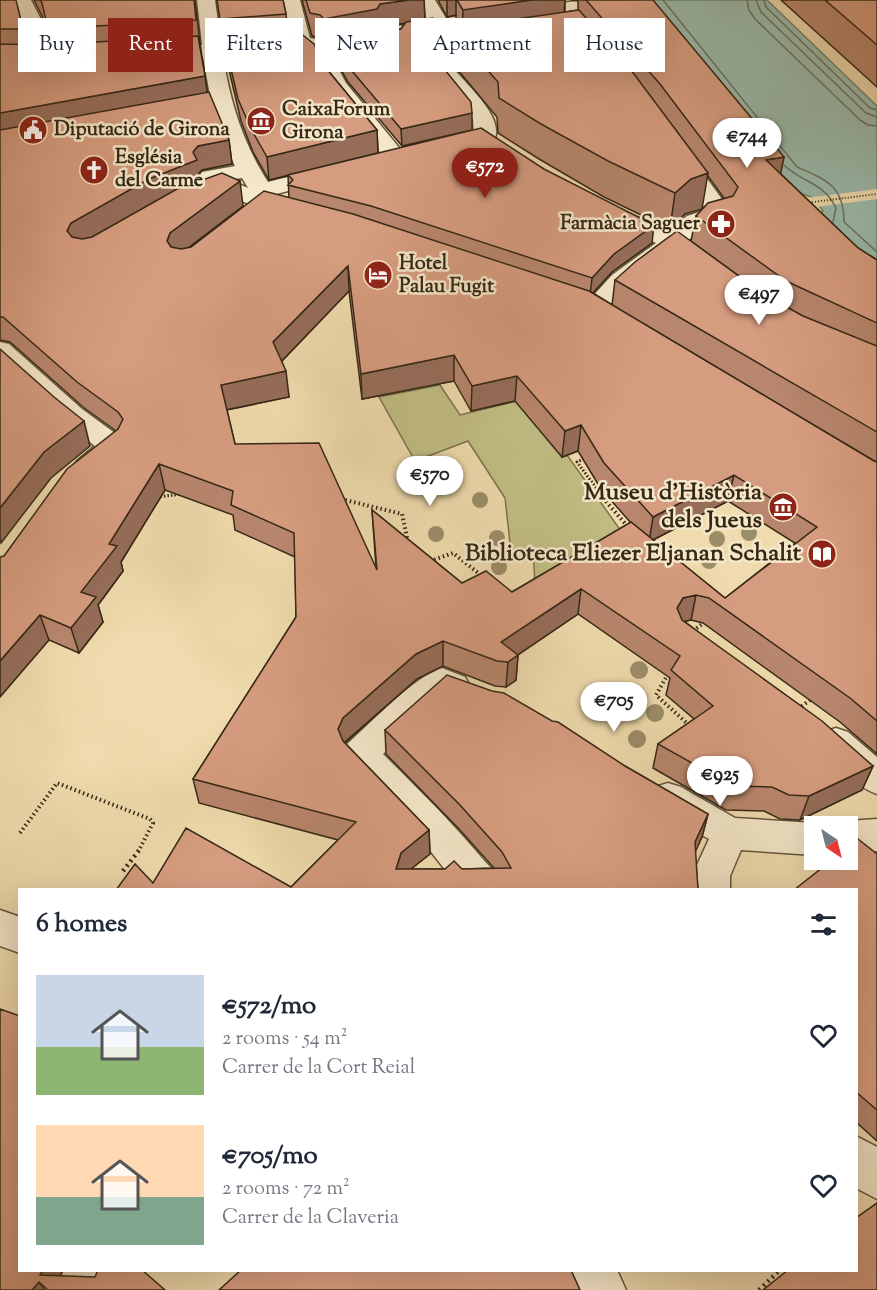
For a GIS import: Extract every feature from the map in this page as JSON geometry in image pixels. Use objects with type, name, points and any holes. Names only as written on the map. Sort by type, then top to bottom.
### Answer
[{"type":"street","points":[[206,0],[208,18]]},
{"type":"street","points":[[291,0],[295,18]]},
{"type":"street","points":[[426,0],[435,18]]},
{"type":"street","points":[[19,4],[29,18]]},
{"type":"street","points":[[477,18],[554,4],[584,6]]},
{"type":"street","points":[[554,4],[568,18]]},
{"type":"street","points":[[303,45],[314,44],[320,51],[380,40],[411,31]]},
{"type":"street","points":[[303,45],[310,47],[326,61],[336,85],[386,159],[421,150]]},
{"type":"street","points":[[216,72],[221,105],[235,147],[264,198],[314,219]]},
{"type":"street","points":[[450,72],[484,118],[476,138],[506,152]]},
{"type":"street","points":[[453,72],[465,84]]},
{"type":"street","points":[[152,119],[221,105]]},
{"type":"street","points":[[604,309],[621,280],[673,242],[695,221],[720,213],[667,139]]},
{"type":"street","points":[[248,170],[210,177],[210,181],[226,188],[276,201],[297,183],[307,178],[353,167]]},
{"type":"street","points":[[198,196],[226,188]]},
{"type":"street","points":[[243,218],[264,198]]},
{"type":"street","points":[[592,203],[673,242],[721,276]]},
{"type":"street","points":[[0,350],[72,415],[103,455],[63,486]]},
{"type":"street","points":[[466,691],[412,706],[360,754],[434,828],[445,866],[484,888]]},
{"type":"street","points":[[795,711],[826,734],[877,779]]},
{"type":"street","points":[[644,783],[730,833],[804,838]]},
{"type":"street","points":[[711,888],[711,876],[730,833]]},
{"type":"street","points":[[858,836],[877,835]]},
{"type":"street","points":[[0,928],[18,934]]},
{"type":"street","points":[[858,1160],[877,1177]]},
{"type":"street","points":[[79,1290],[91,1272]]},
{"type":"street","points":[[594,1272],[602,1290]]},
{"type":"path","points":[[795,205],[877,194]]},
{"type":"path","points":[[594,453],[578,462],[596,490],[634,534]]},
{"type":"path","points":[[103,455],[125,484],[157,497],[192,493]]},
{"type":"path","points":[[332,498],[402,514],[407,530],[408,548]]},
{"type":"path","points":[[423,563],[453,552],[486,580]]},
{"type":"path","points":[[690,634],[712,616]]},
{"type":"path","points":[[673,664],[656,695],[692,728],[684,735]]},
{"type":"path","points":[[795,711],[823,690]]},
{"type":"path","points":[[20,832],[57,783],[150,819],[153,823],[139,851],[123,871]]},
{"type":"path","points":[[759,1290],[778,1272]]},
{"type":"shaded area","points":[[440,385],[460,415],[534,397],[562,456],[567,455],[631,545],[535,584],[533,551],[511,552],[505,498],[468,441],[415,461],[379,397]]},
{"type":"water","points":[[634,0],[767,0],[877,106],[877,279],[813,222],[823,211],[814,198],[784,187],[665,39],[665,18],[648,18]]},
{"type":"pier","points":[[877,189],[877,199],[817,207],[812,200],[806,198]]},
{"type":"building","points":[[0,0],[16,0],[20,18],[18,18],[18,29],[0,29]]},
{"type":"building","points":[[40,0],[194,0],[196,20],[193,20],[193,18],[108,18],[108,25],[96,26],[96,18],[45,18]]},
{"type":"building","points":[[217,0],[283,0],[286,14],[233,18],[220,18]]},
{"type":"building","points":[[306,0],[409,0],[380,4],[377,9],[329,18],[310,13]]},
{"type":"building","points":[[457,0],[532,0],[463,10]]},
{"type":"building","points":[[586,0],[653,0],[784,157],[766,160],[858,248],[877,260],[877,323],[786,281],[696,216],[708,203],[733,196],[738,187],[649,72],[665,72],[665,18],[602,18]]},
{"type":"building","points":[[825,0],[877,0],[877,45]]},
{"type":"building","points":[[579,10],[586,18],[564,18],[564,72],[632,72],[708,173],[691,179],[675,193],[608,161],[499,98],[498,82],[489,72],[552,72],[552,18],[524,18]]},
{"type":"building","points":[[411,21],[411,72],[447,72],[471,102],[472,113],[401,129],[353,72],[399,72],[399,29],[406,22]]},
{"type":"building","points":[[303,35],[315,46],[315,72],[329,72],[377,130],[267,157],[238,99],[232,72],[303,72]]},
{"type":"building","points":[[193,36],[198,36],[205,76],[0,113],[0,44],[18,44],[18,72],[96,72],[96,42],[108,41],[108,72],[193,72]]},
{"type":"building","points":[[209,92],[229,140],[198,146],[193,152],[197,160],[149,179],[71,223],[67,231],[72,237],[82,239],[92,237],[177,189],[222,173],[240,181],[170,233],[167,241],[171,247],[181,249],[191,247],[264,191],[353,214],[589,291],[877,462],[877,721],[850,698],[709,598],[696,595],[683,598],[677,608],[682,620],[822,721],[873,766],[809,796],[789,795],[772,787],[733,786],[658,744],[713,706],[671,670],[680,656],[581,589],[501,642],[518,655],[508,662],[497,661],[443,641],[416,654],[343,718],[338,729],[343,741],[429,830],[401,853],[396,869],[445,869],[454,861],[462,869],[511,868],[502,852],[460,805],[385,730],[447,675],[504,693],[552,721],[558,722],[625,766],[708,814],[695,842],[698,888],[117,888],[135,864],[153,883],[186,828],[291,887],[356,822],[193,779],[296,617],[294,533],[231,505],[233,491],[159,464],[109,544],[117,546],[81,592],[96,597],[71,628],[40,615],[0,661],[0,557],[4,556],[67,469],[118,429],[123,419],[118,412],[77,382],[3,317],[0,317],[0,130]],"holes":[[[348,266],[361,374],[454,355],[472,386],[517,376],[565,431],[581,425],[604,463],[653,517],[734,475],[817,527],[725,598],[631,522],[512,592],[486,571],[462,583],[372,510],[377,570],[319,443],[235,444],[221,385],[286,371],[273,342]]]},
{"type":"building","points":[[481,128],[544,169],[654,225],[614,254],[592,278],[371,206],[288,185],[293,180],[288,175]]},
{"type":"building","points":[[677,231],[765,295],[803,316],[877,346],[877,432],[615,280]]},
{"type":"building","points":[[0,349],[84,421],[44,452],[0,508]]},
{"type":"building","points":[[858,839],[877,854],[877,1110],[858,1094],[858,888],[797,888],[819,870],[858,870]]},
{"type":"building","points":[[0,1009],[18,1015],[18,1272],[95,1277],[97,1272],[144,1272],[165,1290],[48,1290],[39,1282],[32,1290],[0,1290]]},
{"type":"building","points":[[877,1203],[877,1290],[763,1290],[786,1272],[858,1272],[858,1217]]},
{"type":"building","points":[[239,1272],[572,1272],[580,1290],[219,1290]]},
{"type":"place","name":"CaixaForum Girona","points":[[261,121]]},
{"type":"place","name":"Diputació de Girona","points":[[33,130]]},
{"type":"place","name":"Església del Carme","points":[[94,170]]},
{"type":"place","name":"Farmàcia Saguer","points":[[721,224]]},
{"type":"place","name":"Hotel Palau Fugit","points":[[378,275]]},
{"type":"place","name":"Museu d'Història dels Jueus","points":[[783,507]]},
{"type":"place","name":"Biblioteca Eliezer Eljanan Schalit","points":[[822,554]]}]
